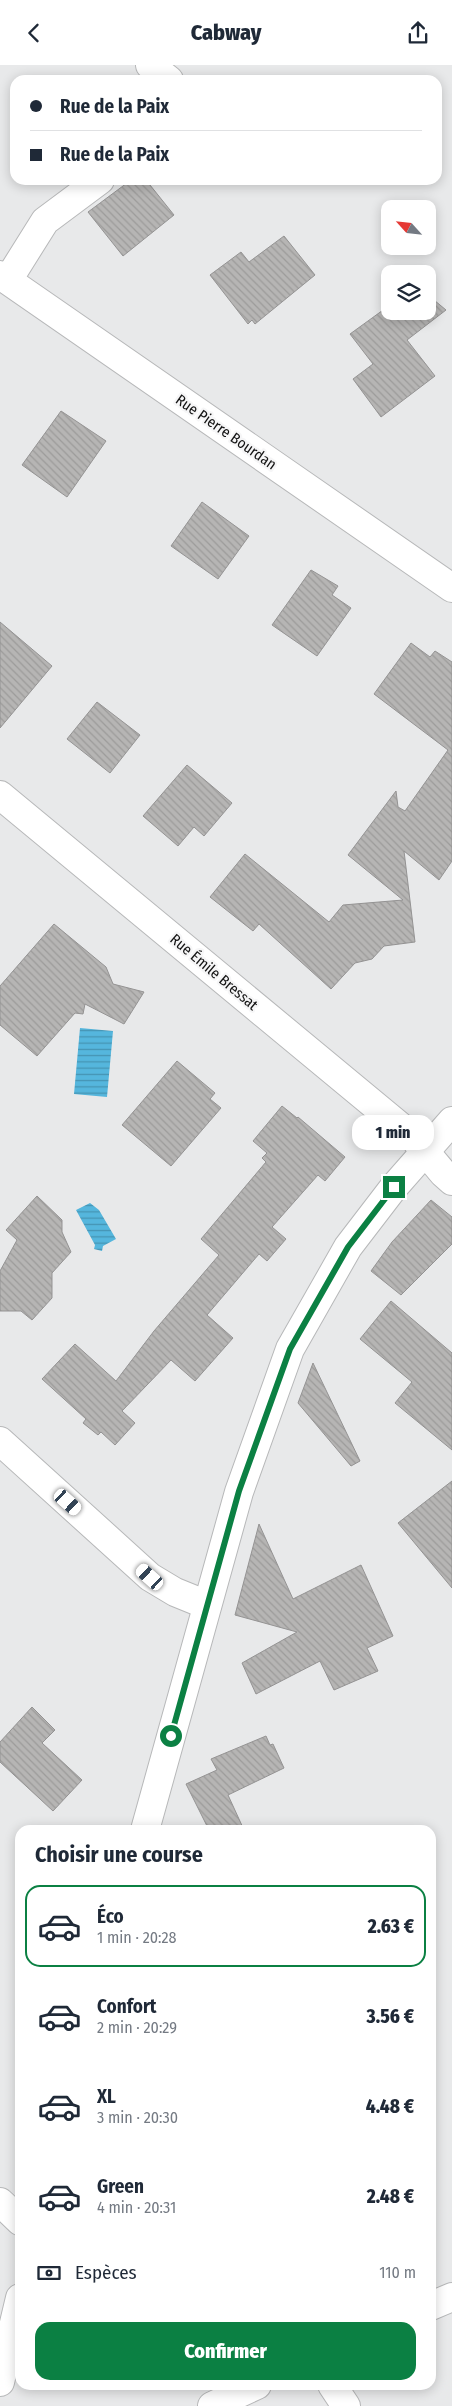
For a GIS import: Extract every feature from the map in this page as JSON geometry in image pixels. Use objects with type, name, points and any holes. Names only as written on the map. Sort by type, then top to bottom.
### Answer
[{"type":"street","points":[[150,65],[163,75]]},
{"type":"street","points":[[4,277],[45,221],[93,185]]},
{"type":"street","name":"Rue Pierre Bourdan","points":[[4,277],[452,588]]},
{"type":"street","name":"Rue Émile Bressat","points":[[0,795],[403,1128],[452,1181]]},
{"type":"street","points":[[146,1825],[239,1491],[290,1349],[348,1247],[394,1187],[452,1121]]},
{"type":"street","points":[[0,1441],[150,1577],[175,1592],[207,1605]]},
{"type":"street","points":[[0,2203],[15,2216]]},
{"type":"street","points":[[436,2304],[452,2297]]},
{"type":"street","points":[[0,2382],[15,2319]]},
{"type":"street","points":[[212,2406],[246,2390]]},
{"type":"street","points":[[335,2390],[346,2406]]},
{"type":"water","points":[[80,1028],[113,1031],[107,1097],[74,1094]]},
{"type":"water","points":[[90,1203],[99,1210],[116,1239],[103,1246],[102,1251],[94,1249],[95,1245],[76,1210]]},
{"type":"building","points":[[124,185],[150,185],[174,215],[123,256],[88,212]]},
{"type":"building","points":[[284,236],[315,275],[255,324],[252,320],[248,324],[210,275],[241,252],[249,262]]},
{"type":"building","points":[[436,302],[446,310],[436,318]]},
{"type":"building","points":[[381,312],[381,320],[433,320],[407,340],[435,376],[381,417],[353,379],[373,364],[350,334]]},
{"type":"building","points":[[61,411],[106,441],[67,497],[22,465]]},
{"type":"building","points":[[202,502],[249,536],[218,579],[171,546]]},
{"type":"building","points":[[311,570],[338,586],[332,595],[351,608],[317,656],[272,625]]},
{"type":"building","points":[[0,622],[52,666],[0,728]]},
{"type":"building","points":[[411,643],[430,657],[435,651],[452,662],[452,861],[439,880],[404,851],[415,942],[384,946],[372,959],[355,963],[331,989],[259,924],[253,931],[210,897],[245,854],[329,922],[343,905],[403,900],[348,855],[396,791],[398,807],[405,811],[448,750],[374,694]]},
{"type":"building","points":[[97,702],[140,735],[110,773],[67,739]]},
{"type":"building","points":[[187,765],[232,803],[204,836],[194,827],[178,846],[143,816]]},
{"type":"building","points":[[54,924],[106,967],[113,984],[144,992],[124,1024],[85,1004],[83,1014],[75,1013],[37,1056],[0,1025],[0,986]]},
{"type":"building","points":[[177,1061],[215,1093],[210,1099],[221,1108],[171,1166],[122,1125]]},
{"type":"building","points":[[282,1106],[298,1117],[345,1157],[325,1181],[318,1175],[272,1227],[286,1239],[267,1261],[259,1254],[207,1315],[233,1338],[195,1381],[171,1360],[122,1411],[135,1423],[115,1445],[101,1432],[98,1435],[83,1423],[86,1419],[42,1379],[75,1344],[116,1381],[154,1331],[219,1255],[201,1239],[266,1162],[262,1158],[267,1153],[253,1141]]},
{"type":"building","points":[[37,1196],[62,1220],[62,1232],[71,1252],[52,1273],[52,1298],[32,1320],[21,1311],[0,1311],[0,1271],[17,1240],[6,1230]]},
{"type":"building","points":[[431,1200],[452,1217],[452,1244],[401,1295],[371,1271],[392,1242]]},
{"type":"building","points":[[391,1301],[452,1353],[452,1450],[395,1403],[412,1382],[360,1339]]},
{"type":"building","points":[[313,1363],[360,1461],[351,1466],[298,1403]]},
{"type":"building","points":[[452,1481],[452,1588],[398,1523]]},
{"type":"building","points":[[259,1524],[293,1599],[361,1565],[393,1636],[367,1648],[378,1671],[334,1690],[320,1661],[256,1694],[242,1663],[297,1632],[235,1615]]},
{"type":"building","points":[[32,1707],[55,1730],[42,1743],[82,1780],[53,1811],[0,1762],[0,1742]]},
{"type":"building","points":[[266,1736],[270,1745],[273,1744],[284,1768],[228,1795],[242,1825],[206,1825],[186,1784],[217,1770],[211,1759]]},
{"type":"route","points":[[171,1736],[239,1491],[290,1349],[348,1247],[394,1187]]}]
